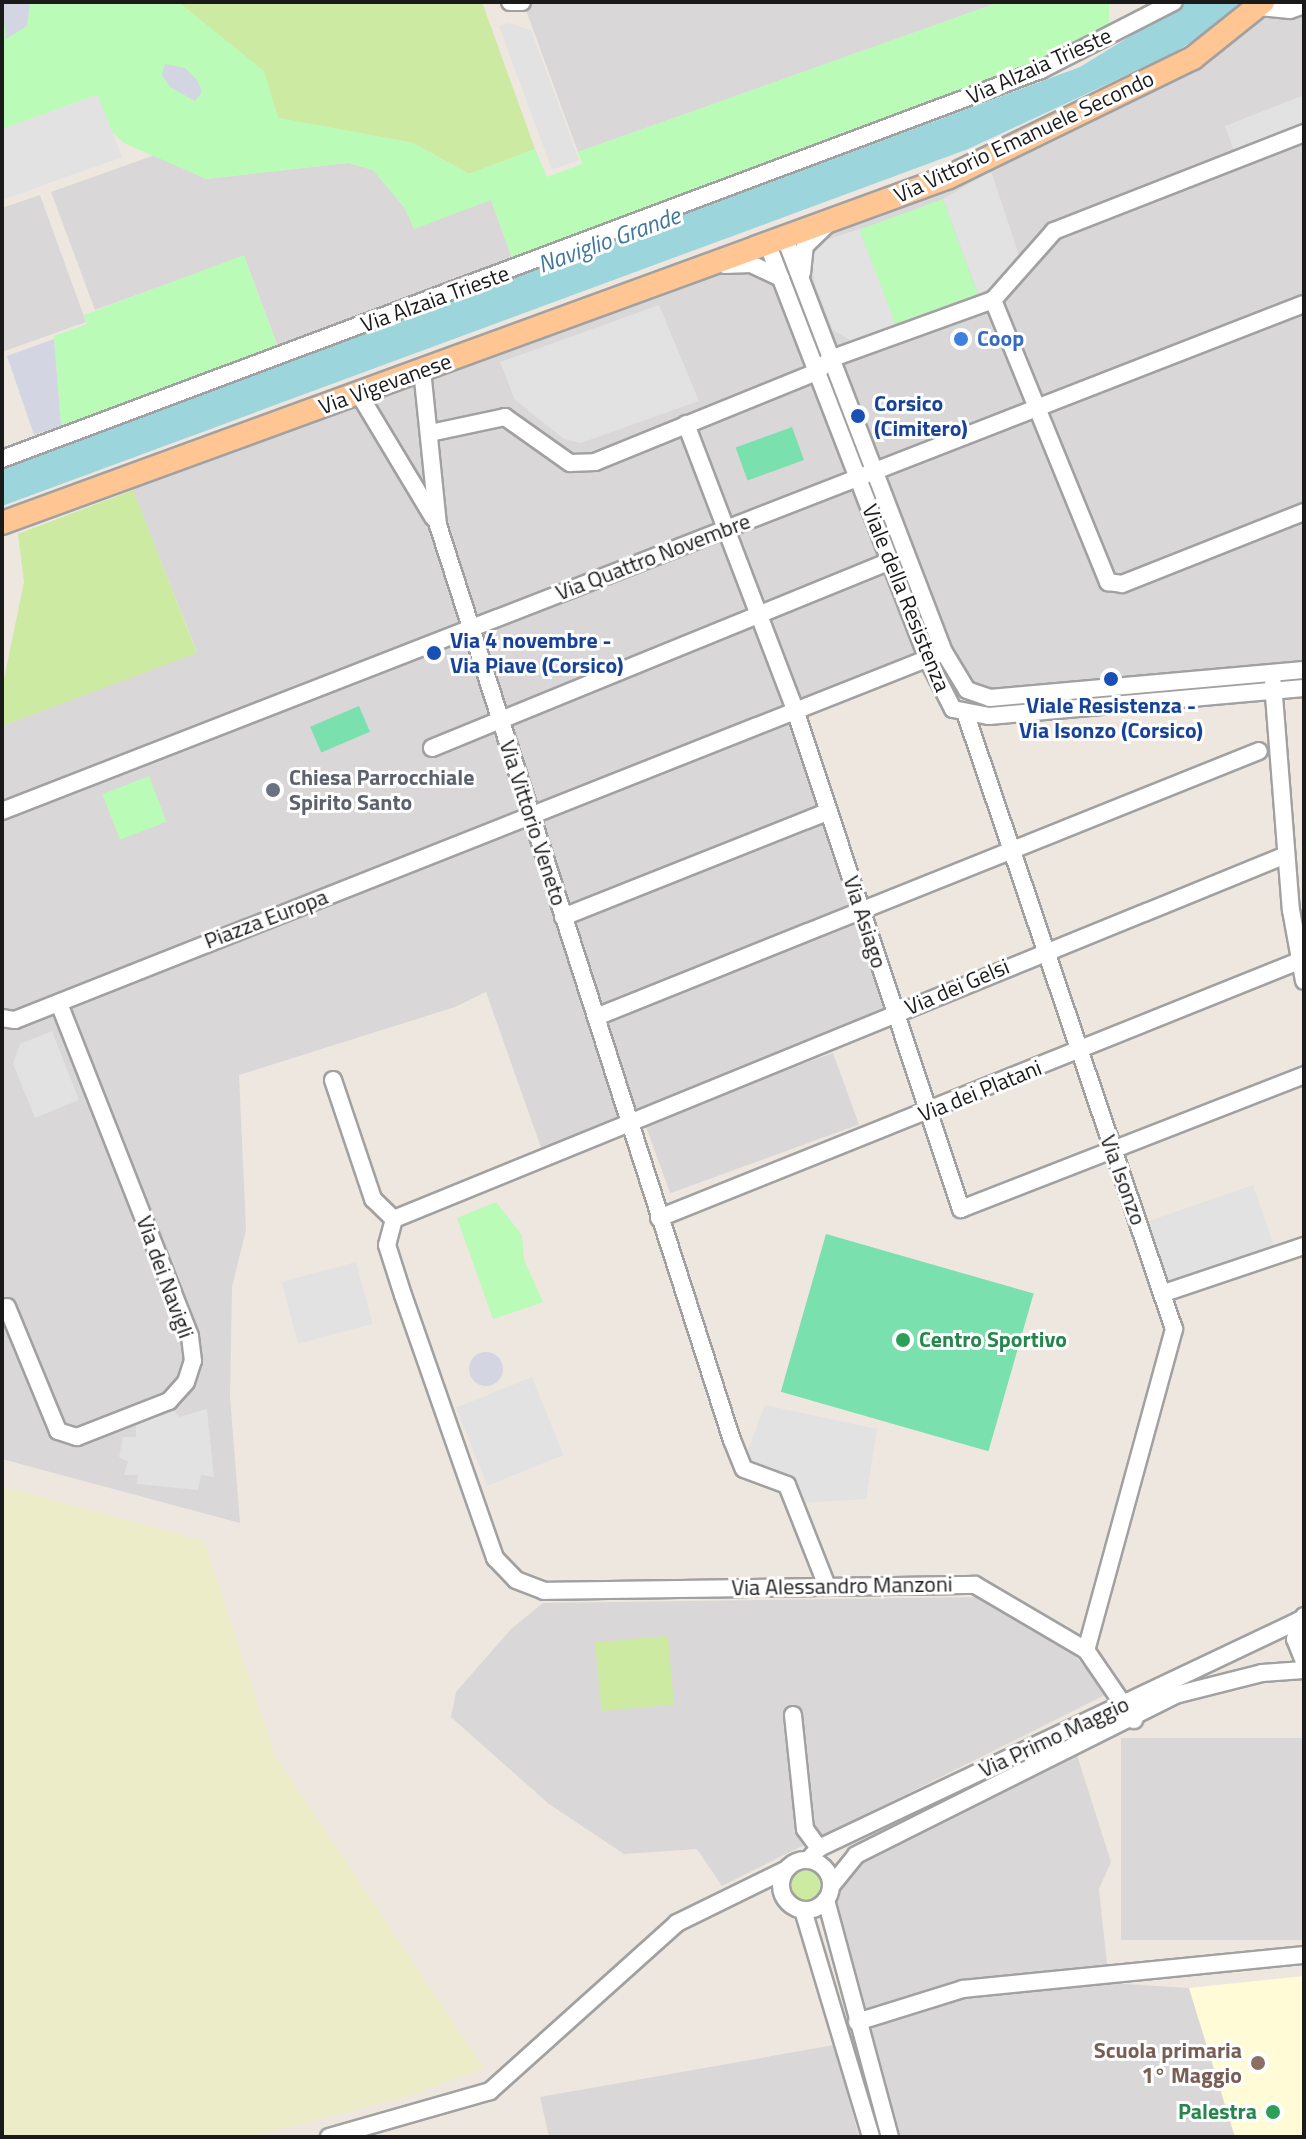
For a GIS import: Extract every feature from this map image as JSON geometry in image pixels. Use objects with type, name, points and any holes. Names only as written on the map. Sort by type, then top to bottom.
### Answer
[{"type":"main road","name":"Via Vittorio Emanuele Secondo","points":[[777,242],[949,177],[1173,69],[1261,4]]},
{"type":"main road","name":"Via Vigevanese","points":[[2,523],[777,242]]},
{"type":"street","name":"Via Alzaia Trieste","points":[[2,459],[1041,70],[1154,7],[1174,2]]},
{"type":"street","points":[[1261,4],[1290,10],[1304,5]]},
{"type":"street","points":[[430,433],[505,417],[570,463],[583,464],[817,372],[830,359],[993,300],[1054,231],[1304,133]]},
{"type":"street","points":[[802,283],[805,246],[830,221]]},
{"type":"street","name":"Viale della Resistenza","points":[[777,242],[781,278],[817,372],[866,474],[944,652],[962,685],[990,698],[1304,670]]},
{"type":"street","name":"Viale della Resistenza","points":[[777,242],[802,283],[830,359],[890,561],[947,703],[966,715],[1304,688]]},
{"type":"street","points":[[703,268],[744,263],[781,278]]},
{"type":"street","points":[[993,300],[1100,574],[1108,582],[1122,584],[1304,512]]},
{"type":"street","name":"Via Quattro Novembre","points":[[2,811],[1304,304]]},
{"type":"street","name":"Via Vittorio Veneto","points":[[422,370],[438,525],[468,628],[659,1218],[744,1469],[787,1485],[827,1586]]},
{"type":"street","name":"Via Vittorio Veneto","points":[[359,394],[438,525]]},
{"type":"street","name":"Via Asiago","points":[[686,424],[795,710],[961,1209],[1112,1151]]},
{"type":"street","points":[[432,748],[890,561]]},
{"type":"street","name":"Piazza Europa","points":[[2,1018],[15,1020],[59,1003],[944,652]]},
{"type":"street","points":[[1272,673],[1286,855],[1304,981]]},
{"type":"street","name":"Via Isonzo","points":[[966,715],[1174,1329],[1086,1650]]},
{"type":"street","points":[[596,1017],[1259,751]]},
{"type":"street","points":[[563,917],[829,811]]},
{"type":"street","name":"Via dei Gelsi","points":[[394,1219],[1045,950],[1286,855]]},
{"type":"street","name":"Via dei Platani","points":[[659,1218],[1299,961]]},
{"type":"street","name":"Via dei Navigli","points":[[7,1307],[58,1431],[77,1437],[169,1401],[186,1382],[193,1361],[190,1336],[59,1003]]},
{"type":"street","points":[[1112,1151],[1304,1075]]},
{"type":"street","points":[[333,1080],[373,1199],[394,1219]]},
{"type":"street","name":"Via Alessandro Manzoni","points":[[394,1219],[387,1245],[495,1558],[516,1580],[544,1591],[975,1585],[1086,1650],[1126,1703],[1134,1720]]},
{"type":"street","points":[[1164,1293],[1304,1246]]},
{"type":"street","points":[[1303,1617],[1295,1639],[1304,1661]]},
{"type":"street","name":"Via Primo Maggio","points":[[814,1854],[1303,1617]]},
{"type":"street","name":"Via Primo Maggio","points":[[829,1892],[856,1855],[1197,1687],[1304,1670]]},
{"type":"street","points":[[793,1715],[805,1829],[814,1854],[822,1865],[857,2022],[890,2137]]},
{"type":"street","points":[[329,2137],[470,2099],[504,2082],[634,1957],[677,1923],[814,1854]]},
{"type":"street","points":[[785,1870],[782,1892],[790,1905],[803,1910]]},
{"type":"street","points":[[738,1892],[782,1892]]},
{"type":"street","points":[[803,1910],[829,1892]]},
{"type":"street","points":[[803,1910],[871,2137]]},
{"type":"street","points":[[857,2022],[963,1989],[1304,1955]]},
{"type":"shaded area","points":[[2,2],[30,2],[27,26],[6,39]]},
{"type":"shaded area","points":[[523,2],[1000,2],[578,152]]},
{"type":"shaded area","points":[[1251,2],[1304,2],[1304,668],[981,695],[946,649],[797,706],[895,1013],[544,1156],[486,992],[455,1007],[239,1075],[246,1230],[232,1287],[230,1396],[240,1523],[2,1459],[2,726],[197,652],[124,468],[948,166],[1182,56]]},
{"type":"shaded area","points":[[509,23],[531,30],[579,160],[552,170],[499,26]]},
{"type":"shaded area","points":[[165,64],[185,68],[197,80],[202,92],[195,101],[170,87],[162,75]]},
{"type":"shaded area","points":[[98,95],[122,157],[2,200],[2,129]]},
{"type":"shaded area","points":[[1304,95],[1304,126],[1235,153],[1225,126]]},
{"type":"shaded area","points":[[155,155],[206,179],[348,163],[373,170],[404,207],[491,200],[518,275],[284,363],[244,256],[95,310],[51,192]]},
{"type":"shaded area","points":[[991,171],[1019,255],[997,284],[978,294],[943,199]]},
{"type":"shaded area","points":[[40,195],[86,322],[2,352],[2,208]]},
{"type":"shaded area","points":[[859,229],[897,328],[853,342],[833,330],[814,282],[812,256],[818,243]]},
{"type":"shaded area","points":[[659,305],[699,401],[581,443],[564,439],[515,400],[500,362]]},
{"type":"shaded area","points":[[54,339],[61,426],[34,435],[7,356]]},
{"type":"shaded area","points":[[52,1031],[79,1100],[35,1118],[13,1064],[20,1044]]},
{"type":"shaded area","points":[[833,1053],[859,1124],[670,1193],[644,1122]]},
{"type":"shaded area","points":[[1253,1185],[1277,1255],[1163,1294],[1139,1224]]},
{"type":"shaded area","points":[[356,1262],[373,1324],[298,1344],[282,1282]]},
{"type":"shaded area","points":[[486,1352],[498,1357],[503,1369],[498,1381],[486,1386],[474,1381],[469,1369],[474,1357]]},
{"type":"shaded area","points":[[532,1377],[563,1455],[487,1486],[456,1408]]},
{"type":"shaded area","points":[[765,1405],[877,1429],[866,1499],[800,1503],[745,1458]]},
{"type":"shaded area","points":[[207,1409],[214,1477],[201,1475],[198,1490],[137,1484],[138,1475],[124,1475],[128,1462],[119,1457],[123,1437],[136,1437],[136,1425],[175,1411],[179,1417]]},
{"type":"shaded area","points":[[979,1597],[1072,1652],[1107,1694],[722,1886],[697,1849],[624,1854],[549,1804],[451,1717],[456,1692],[511,1629],[543,1603]]},
{"type":"shaded area","points":[[1121,1738],[1304,1738],[1304,1940],[1121,1940]]},
{"type":"shaded area","points":[[1076,1752],[1111,1862],[1099,1889],[1109,1983],[1189,1988],[1235,2137],[898,2137],[831,1902],[846,1870],[858,1859]]},
{"type":"shaded area","name":"Scuola primaria 1° Maggio","points":[[1304,1976],[1304,2137],[1235,2137],[1189,1988]]},
{"type":"shaded area","points":[[834,2045],[859,2137],[549,2137],[540,2097]]},
{"type":"green space","points":[[2,2],[178,2],[264,71],[278,118],[413,143],[469,174],[535,149],[547,177],[582,164],[578,152],[1000,2],[1109,2],[1109,27],[1041,64],[513,260],[491,200],[414,229],[404,207],[373,170],[348,163],[206,179],[124,143],[112,132],[97,95],[2,129]]},
{"type":"green space","points":[[178,2],[482,2],[535,149],[469,174],[413,143],[278,118],[263,71]]},
{"type":"green space","points":[[943,199],[978,294],[894,324],[859,229]]},
{"type":"green space","points":[[244,255],[278,348],[61,426],[54,336],[87,324],[84,315]]},
{"type":"green space","points":[[792,427],[804,460],[748,480],[736,448]]},
{"type":"green space","points":[[133,490],[197,653],[2,726],[2,689],[24,582],[18,534]]},
{"type":"green space","points":[[359,706],[370,732],[321,752],[310,727]]},
{"type":"green space","points":[[149,776],[167,822],[120,840],[102,794]]},
{"type":"green space","points":[[496,1202],[522,1235],[524,1260],[543,1302],[493,1319],[457,1218]]},
{"type":"green space","name":"Centro Sportivo","points":[[826,1234],[1034,1294],[988,1451],[781,1392]]},
{"type":"green space","points":[[2,1486],[204,1541],[275,1755],[484,2068],[406,2097],[250,2137],[2,2137]]},
{"type":"green space","points":[[668,1636],[674,1705],[601,1711],[595,1642]]},
{"type":"green space","points":[[806,1866],[819,1871],[824,1884],[819,1897],[806,1902],[793,1897],[788,1884],[793,1871]]},
{"type":"water","points":[[1186,2],[1240,2],[1220,23],[1174,53],[968,149],[2,506],[2,469],[1080,67]]},
{"type":"place","name":"Coop","points":[[961,339]]},
{"type":"place","name":"Corsico (Cimitero)","points":[[858,416]]},
{"type":"place","name":"Via 4 novembre - Via Piave (Corsico)","points":[[434,653]]},
{"type":"place","name":"Viale Resistenza - Via Isonzo (Corsico)","points":[[1111,679]]},
{"type":"place","name":"Chiesa Parrocchiale Spirito Santo","points":[[273,790]]},
{"type":"place","name":"Centro Sportivo","points":[[903,1340]]},
{"type":"place","name":"Scuola primaria 1° Maggio","points":[[1258,2063]]},
{"type":"place","name":"Palestra","points":[[1273,2112]]},
{"type":"water label","name":"Naviglio Grande","points":[[609,240]]}]
